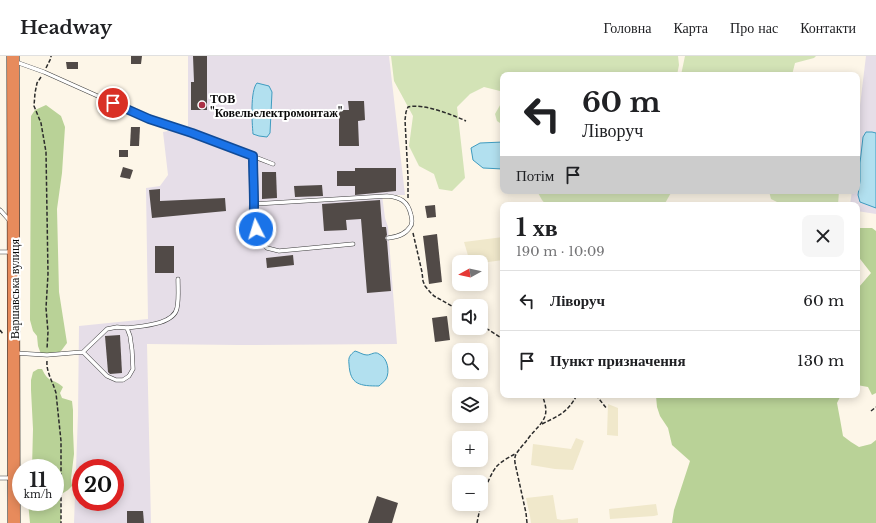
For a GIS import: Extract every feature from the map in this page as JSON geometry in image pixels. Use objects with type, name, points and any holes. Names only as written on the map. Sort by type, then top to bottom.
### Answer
[{"type":"highway","name":"Варшавська вулиця","points":[[13,58],[14,459]]},
{"type":"highway","name":"Варшавська вулиця","points":[[14,511],[14,523]]},
{"type":"lane","points":[[13,58],[149,119],[192,133],[273,164]]},
{"type":"lane","points":[[253,156],[253,220],[258,238],[267,248],[279,251],[353,244]]},
{"type":"lane","points":[[254,204],[395,196],[406,203],[410,211],[412,226],[398,237],[388,238]]},
{"type":"lane","points":[[0,210],[14,224]]},
{"type":"lane","points":[[0,252],[14,252]]},
{"type":"lane","points":[[14,353],[48,355],[83,352],[107,329],[117,327],[127,328],[164,321],[171,317],[177,310],[178,279]]},
{"type":"lane","points":[[83,352],[107,376],[116,380],[123,380],[129,376],[133,369],[130,336],[127,328]]},
{"type":"lane","points":[[0,478],[12,478]]},
{"type":"path","points":[[51,56],[37,84],[34,106],[41,123],[46,152],[48,274],[46,308],[48,355],[46,365],[56,393],[61,441],[61,523]]},
{"type":"path","points":[[406,203],[408,196],[408,177],[404,120],[408,107],[423,107],[444,112],[466,121]]},
{"type":"path","points":[[412,226],[425,286],[434,296],[452,306]]},
{"type":"path","points":[[488,329],[500,337]]},
{"type":"path","points":[[542,424],[546,416],[547,409],[543,398]]},
{"type":"path","points":[[476,523],[488,482],[497,466],[515,454],[542,424],[562,414],[575,398]]},
{"type":"path","points":[[598,398],[607,410]]},
{"type":"path","points":[[871,411],[876,407]]},
{"type":"path","points":[[515,454],[514,463],[527,523]]},
{"type":"shaded area","points":[[188,56],[389,56],[405,195],[382,195],[385,218],[388,227],[397,344],[147,344],[151,523],[74,523],[74,511],[124,511],[124,459],[76,459],[79,326],[148,319],[146,188],[160,186],[168,175],[163,132],[188,127]]},
{"type":"shaded area","points":[[866,56],[876,56],[876,214],[860,211],[860,202],[850,202],[852,194],[860,194],[860,105]]},
{"type":"shaded area","points":[[500,237],[500,260],[488,262],[488,255],[468,255],[464,242]]},
{"type":"shaded area","points":[[608,404],[618,408],[618,436],[607,435]]},
{"type":"shaded area","points":[[576,438],[584,441],[573,470],[531,465],[533,444],[571,449]]},
{"type":"shaded area","points":[[553,495],[557,519],[562,520],[578,518],[578,523],[531,523],[526,498]]},
{"type":"shaded area","points":[[656,504],[658,515],[610,519],[609,509]]},
{"type":"green space","points":[[391,56],[678,56],[679,65],[678,72],[500,72],[500,91],[484,87],[470,94],[457,107],[465,178],[452,191],[439,189],[434,174],[419,166],[409,146],[413,116],[394,81]]},
{"type":"green space","points":[[685,56],[816,56],[814,58],[795,63],[793,72],[682,72]]},
{"type":"green space","points":[[46,105],[61,116],[65,127],[62,173],[57,209],[59,292],[67,343],[61,351],[52,356],[41,354],[37,336],[33,331],[30,320],[31,116],[35,110]]},
{"type":"green space","points":[[500,105],[500,123],[497,121],[495,114]]},
{"type":"green space","points":[[539,194],[670,194],[666,202],[544,202]]},
{"type":"green space","points":[[770,194],[839,194],[838,202],[777,202],[771,199]]},
{"type":"green space","points":[[860,228],[872,228],[876,231],[876,393],[872,395],[868,387],[860,386],[860,286],[871,273],[860,259]]},
{"type":"green space","points":[[38,369],[42,369],[49,379],[63,387],[60,393],[62,398],[72,401],[74,454],[73,459],[72,459],[72,486],[64,492],[64,459],[32,459],[33,429],[31,380],[33,372]]},
{"type":"green space","points":[[656,398],[840,398],[837,403],[843,436],[859,447],[871,444],[876,440],[876,523],[672,523],[674,510],[690,461],[672,445],[668,428],[660,416]]},
{"type":"green space","points":[[29,511],[61,511],[61,523],[30,523]]},
{"type":"water","points":[[257,83],[269,86],[272,92],[270,133],[267,137],[253,134],[252,99]]},
{"type":"water","points":[[866,132],[876,133],[876,208],[860,202],[858,195],[860,194],[860,163],[863,137]]},
{"type":"water","points":[[500,142],[500,169],[483,168],[473,160],[471,148],[480,143]]},
{"type":"water","points":[[355,351],[366,355],[378,353],[382,356],[386,362],[388,373],[385,380],[379,386],[361,385],[351,376],[349,358]]},
{"type":"building","points":[[131,56],[142,56],[141,64],[131,64]]},
{"type":"building","points":[[193,56],[207,56],[207,110],[191,110],[191,82],[194,82]]},
{"type":"building","points":[[66,62],[78,62],[78,69],[67,69]]},
{"type":"building","points":[[348,101],[364,101],[365,120],[358,121],[359,146],[339,146],[339,110],[349,110]]},
{"type":"building","points":[[131,127],[140,127],[139,146],[130,146]]},
{"type":"building","points":[[119,150],[128,150],[128,157],[119,157]]},
{"type":"building","points":[[123,167],[133,170],[130,179],[120,177]]},
{"type":"building","points":[[355,168],[396,168],[396,191],[355,195],[355,186],[337,186],[337,171],[355,171]]},
{"type":"building","points":[[262,172],[276,172],[277,198],[262,199]]},
{"type":"building","points":[[322,185],[323,196],[295,197],[294,186]]},
{"type":"building","points":[[160,189],[160,201],[225,198],[226,211],[152,218],[149,190]]},
{"type":"building","points":[[380,200],[382,227],[386,227],[387,235],[385,238],[387,241],[391,291],[367,293],[361,219],[346,220],[347,230],[324,231],[322,204]]},
{"type":"building","points":[[435,205],[436,217],[427,218],[425,206]]},
{"type":"building","points":[[437,234],[442,282],[429,284],[423,236]]},
{"type":"building","points":[[155,246],[174,246],[174,273],[155,273]]},
{"type":"building","points":[[293,255],[294,265],[267,268],[266,258]]},
{"type":"building","points":[[447,316],[450,340],[435,342],[432,318]]},
{"type":"building","points":[[120,335],[122,373],[110,374],[108,372],[105,336]]},
{"type":"building","points":[[377,496],[398,503],[392,523],[368,523]]},
{"type":"building","points":[[127,511],[143,511],[144,523],[127,523]]},
{"type":"place","name":"ТОВ \"Ковельелектромонтаж\"","points":[[202,105]]},
{"type":"route","points":[[113,103],[149,119],[192,133],[253,156],[253,220],[256,229]]}]
